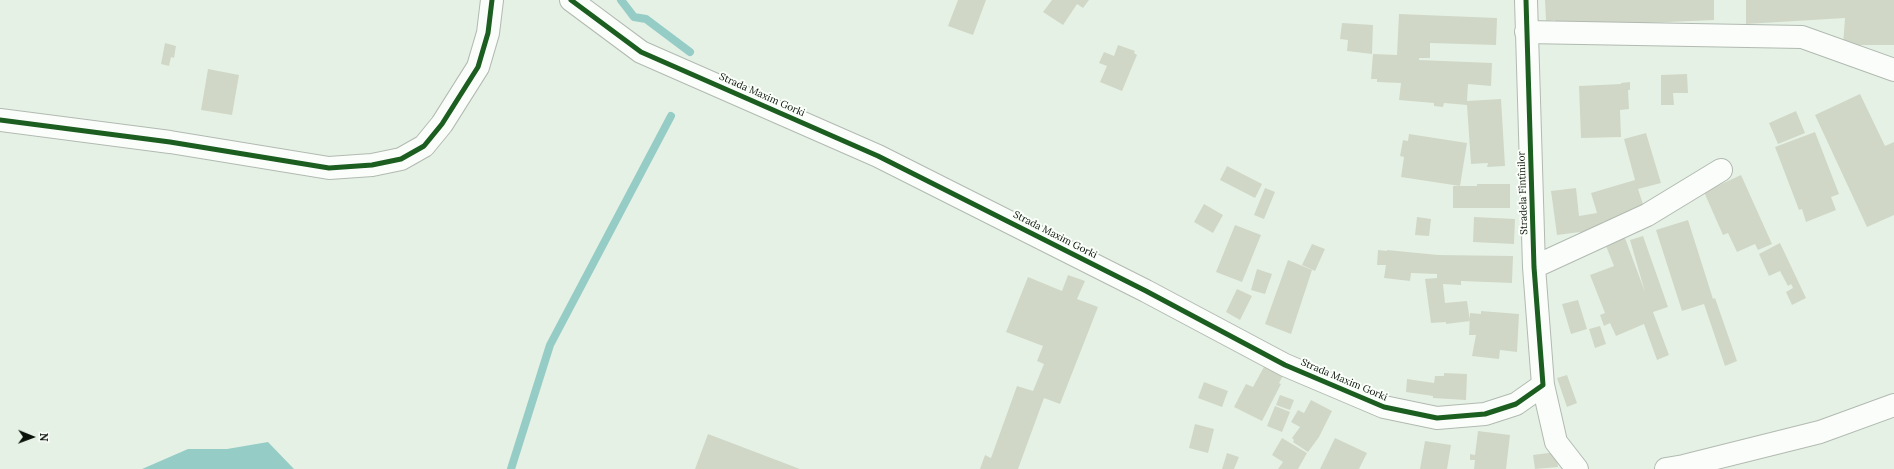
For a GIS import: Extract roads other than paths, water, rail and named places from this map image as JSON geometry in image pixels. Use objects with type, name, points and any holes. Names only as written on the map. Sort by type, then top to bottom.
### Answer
[{"type":"street","points":[[0,120],[170,142],[330,168],[372,165],[401,159],[424,146],[442,124],[478,67],[488,33],[492,0]]},
{"type":"street","name":"Strada Maxim Gorki","points":[[570,0],[641,52],[878,156],[1285,364],[1384,407],[1437,418],[1485,414],[1516,404],[1543,385]]},
{"type":"street","name":"Stradela Fîntînilor","points":[[1526,0],[1534,267],[1543,385],[1556,442],[1577,469]]},
{"type":"street","points":[[1526,32],[1802,37],[1894,70]]},
{"type":"street","points":[[1534,267],[1647,215],[1721,170]]},
{"type":"street","points":[[1666,469],[1684,466],[1820,432],[1894,405]]},
{"type":"water","points":[[268,442],[294,469],[142,469],[188,449],[227,449]]},
{"type":"waterway","points":[[621,0],[634,17],[646,19],[690,52]]},
{"type":"waterway","points":[[511,469],[550,345],[671,116]]}]
